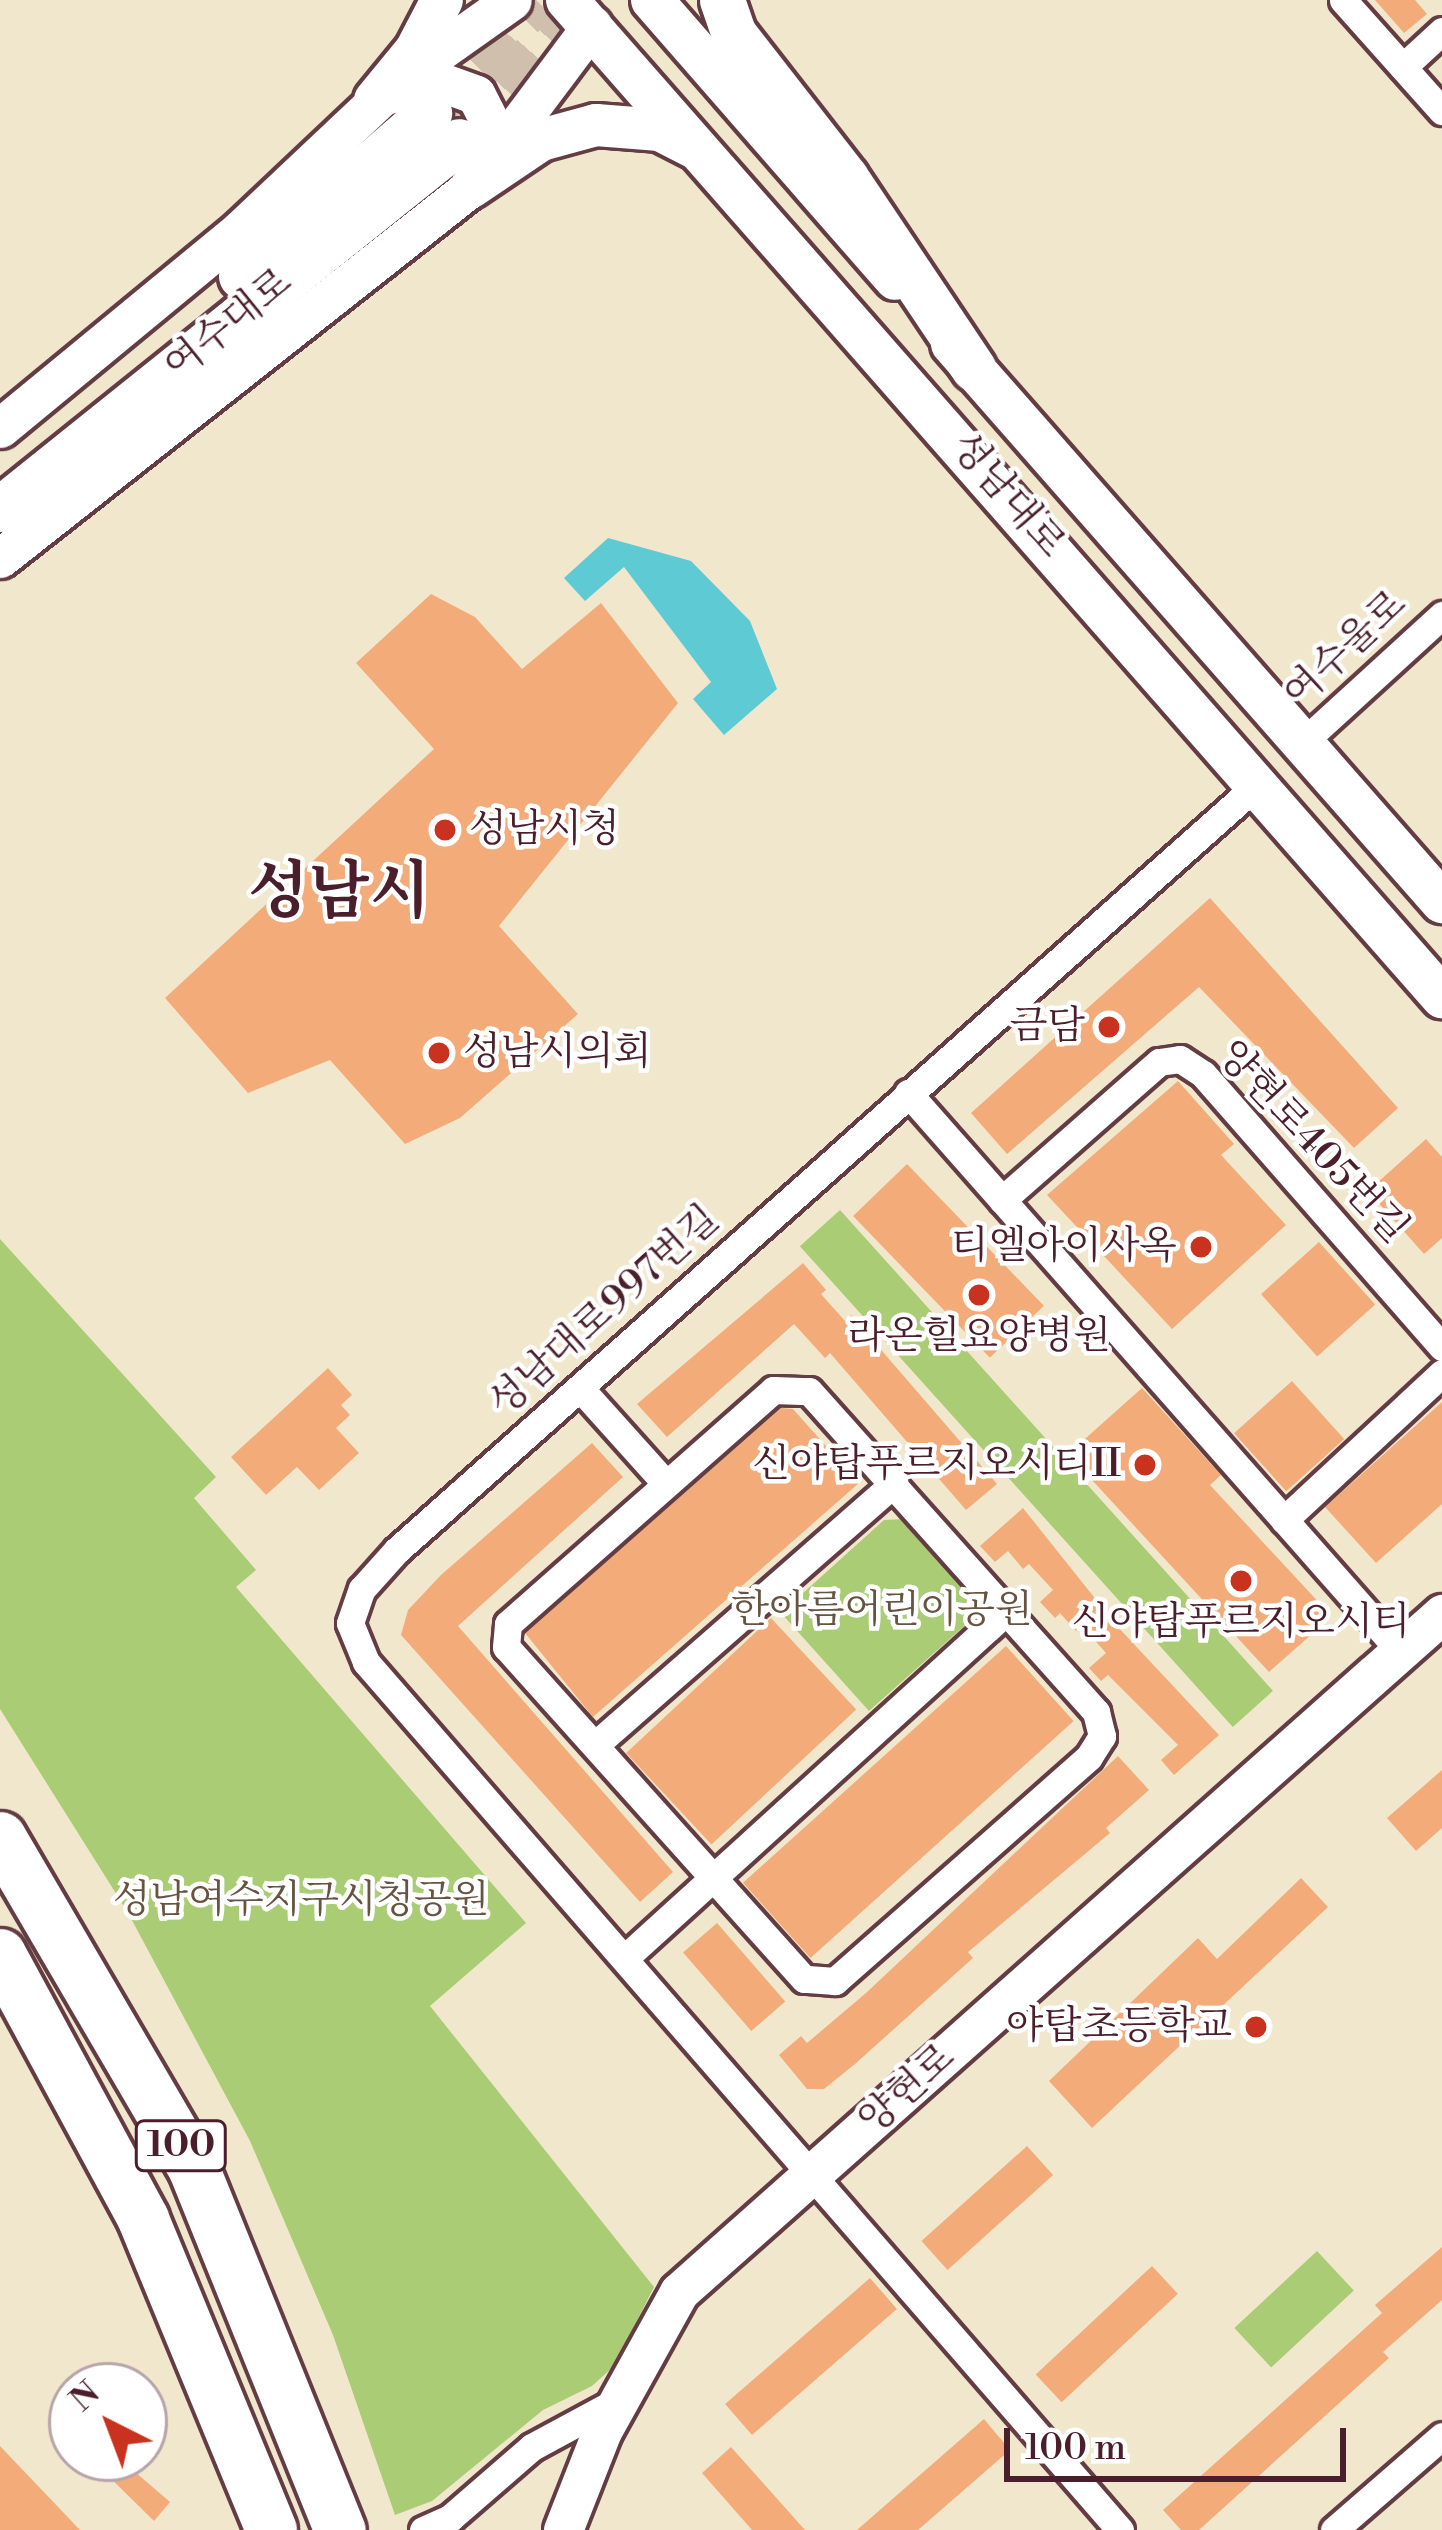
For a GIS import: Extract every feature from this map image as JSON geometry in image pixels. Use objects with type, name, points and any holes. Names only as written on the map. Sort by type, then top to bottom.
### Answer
[{"type":"highway","points":[[722,0],[734,34],[845,178],[973,368]]},
{"type":"highway","name":"여수대로","points":[[0,470],[304,224],[444,127],[0,509]]},
{"type":"highway","name":"100","points":[[0,1837],[193,2168],[323,2474],[340,2530]]},
{"type":"highway","name":"100","points":[[0,1954],[143,2219],[266,2517]]},
{"type":"main road","points":[[0,428],[241,229],[375,100],[416,50],[442,0]]},
{"type":"main road","points":[[375,100],[512,0]]},
{"type":"main road","name":"성남대로","points":[[652,0],[1442,902]]},
{"type":"main road","points":[[472,187],[591,8]]},
{"type":"main road","name":"성남대로","points":[[591,8],[722,168],[1442,997]]},
{"type":"main road","points":[[375,100],[428,82],[476,95],[493,128],[472,187]]},
{"type":"main road","points":[[0,557],[472,187],[541,140],[596,124],[660,130],[722,168]]},
{"type":"main road","name":"양현로","points":[[563,2530],[619,2400],[679,2292],[1442,1614]]},
{"type":"street","points":[[1343,0],[1442,111]]},
{"type":"street","points":[[1403,67],[1442,32]]},
{"type":"street","name":"여수울로","points":[[1302,743],[1442,614]]},
{"type":"street","name":"성남대로997번길","points":[[1120,2530],[366,1661],[350,1623],[376,1571],[1258,784]]},
{"type":"street","name":"양현로405번길","points":[[1002,1200],[1159,1061],[1180,1059],[1203,1074],[1442,1347]]},
{"type":"street","points":[[908,1093],[1400,1651]]},
{"type":"street","points":[[1284,1520],[1442,1373]]},
{"type":"street","points":[[580,1388],[666,1484]]},
{"type":"street","points":[[773,1390],[809,1390],[1096,1712],[1102,1736],[1088,1757],[835,1982],[804,1979],[506,1647],[508,1624],[666,1484],[773,1390]]},
{"type":"street","points":[[596,1745],[894,1483]]},
{"type":"street","points":[[626,1957],[1009,1609]]},
{"type":"street","points":[[423,2530],[450,2518],[532,2447],[619,2400]]},
{"type":"street","points":[[1334,2530],[1442,2437]]},
{"type":"green space","points":[[840,1210],[1273,1691],[1233,1727],[800,1246]]},
{"type":"green space","name":"성남여수지구시청공원","points":[[0,1239],[216,1477],[194,1498],[256,1570],[236,1587],[526,1923],[430,2006],[654,2287],[614,2366],[592,2386],[543,2410],[432,2501],[395,2515],[333,2335],[250,2141],[127,1911],[0,1709]]},
{"type":"green space","name":"한아름어린이공원","points":[[905,1519],[975,1599],[971,1620],[869,1711],[781,1613],[884,1520]]},
{"type":"green space","points":[[1317,2251],[1354,2290],[1271,2368],[1234,2328]]},
{"type":"water","points":[[608,538],[691,561],[750,621],[777,689],[724,735],[693,699],[711,682],[624,567],[585,601],[564,578]]},
{"type":"building","points":[[1375,0],[1415,0],[1427,14],[1404,33]]},
{"type":"building","points":[[431,594],[475,617],[522,669],[601,603],[678,703],[499,926],[578,1014],[460,1118],[405,1144],[330,1060],[248,1093],[165,998],[434,749],[356,663]]},
{"type":"building","points":[[1210,898],[1398,1108],[1354,1148],[1199,987],[1007,1154],[971,1113]]},
{"type":"building","points":[[1178,1081],[1234,1144],[1221,1155],[1286,1225],[1172,1329],[1047,1195]]},
{"type":"building","points":[[1426,1139],[1442,1157],[1442,1238],[1424,1254],[1368,1191]]},
{"type":"building","points":[[907,1164],[1044,1306],[990,1358],[853,1216]]},
{"type":"building","points":[[1319,1242],[1375,1304],[1317,1357],[1261,1294]]},
{"type":"building","points":[[803,1263],[826,1290],[821,1294],[845,1321],[851,1315],[997,1484],[966,1510],[830,1353],[825,1358],[794,1324],[667,1437],[637,1404]]},
{"type":"building","points":[[328,1368],[352,1395],[341,1405],[350,1415],[336,1428],[359,1453],[319,1490],[297,1467],[266,1495],[231,1457]]},
{"type":"building","points":[[1292,1381],[1344,1439],[1286,1491],[1234,1433]]},
{"type":"building","points":[[1142,1388],[1221,1475],[1210,1485],[1324,1608],[1320,1627],[1269,1672],[1068,1454]]},
{"type":"building","points":[[1442,1402],[1442,1504],[1376,1563],[1325,1507]]},
{"type":"building","points":[[781,1408],[793,1409],[859,1483],[593,1717],[525,1633]]},
{"type":"building","points":[[592,1443],[623,1477],[458,1626],[673,1872],[640,1902],[401,1635],[408,1610],[441,1575]]},
{"type":"building","points":[[1023,1508],[1117,1626],[1219,1735],[1174,1775],[1161,1760],[1178,1745],[1108,1675],[1101,1681],[1089,1668],[1106,1653],[1082,1626],[1076,1631],[1060,1613],[1055,1618],[1040,1602],[1053,1590],[1029,1564],[1023,1569],[1008,1551],[995,1562],[980,1546]]},
{"type":"building","points":[[771,1618],[856,1709],[711,1844],[626,1753]]},
{"type":"building","points":[[1006,1646],[1074,1721],[811,1958],[743,1883]]},
{"type":"building","points":[[1118,1756],[1149,1790],[1106,1828],[1110,1833],[968,1952],[973,1958],[855,2064],[824,2089],[807,2089],[779,2055],[801,2036],[807,2043],[866,1993]]},
{"type":"building","points":[[1442,1770],[1442,1828],[1416,1851],[1387,1818]]},
{"type":"building","points":[[1301,1878],[1328,1907],[1092,2128],[1049,2081],[1198,1938],[1217,1959]]},
{"type":"building","points":[[717,1923],[785,2001],[751,2031],[683,1953]]},
{"type":"building","points":[[1027,2146],[1053,2175],[948,2270],[921,2241]]},
{"type":"building","points":[[1442,2247],[1442,2300],[1383,2352],[1389,2358],[1199,2530],[1181,2530],[1163,2510],[1382,2313],[1375,2305]]},
{"type":"building","points":[[1152,2266],[1178,2294],[1062,2402],[1036,2374]]},
{"type":"building","points":[[870,2278],[897,2309],[752,2435],[725,2404]]},
{"type":"building","points":[[984,2419],[1010,2450],[918,2530],[857,2530]]},
{"type":"building","points":[[0,2446],[80,2530],[0,2530]]},
{"type":"building","points":[[731,2447],[805,2530],[752,2530],[702,2473]]},
{"type":"building","points":[[114,2482],[147,2482],[170,2502],[154,2521]]},
{"type":"tunnel","points":[[429,113],[537,0]]},
{"type":"tunnel","points":[[461,139],[581,0]]},
{"type":"place","name":"성남시청","points":[[445,830]]},
{"type":"place","name":"금담","points":[[1109,1027]]},
{"type":"place","name":"성남시의회","points":[[439,1053]]},
{"type":"place","name":"티엘아이사옥","points":[[1201,1247]]},
{"type":"place","name":"라온힐요양병원","points":[[979,1295]]},
{"type":"place","name":"신야탑푸르지오시티II","points":[[1145,1465]]},
{"type":"place","name":"신야탑푸르지오시티","points":[[1241,1581]]},
{"type":"place","name":"야탑초등학교","points":[[1256,2027]]},
{"type":"district","name":"성남시","points":[[339,894]]}]
